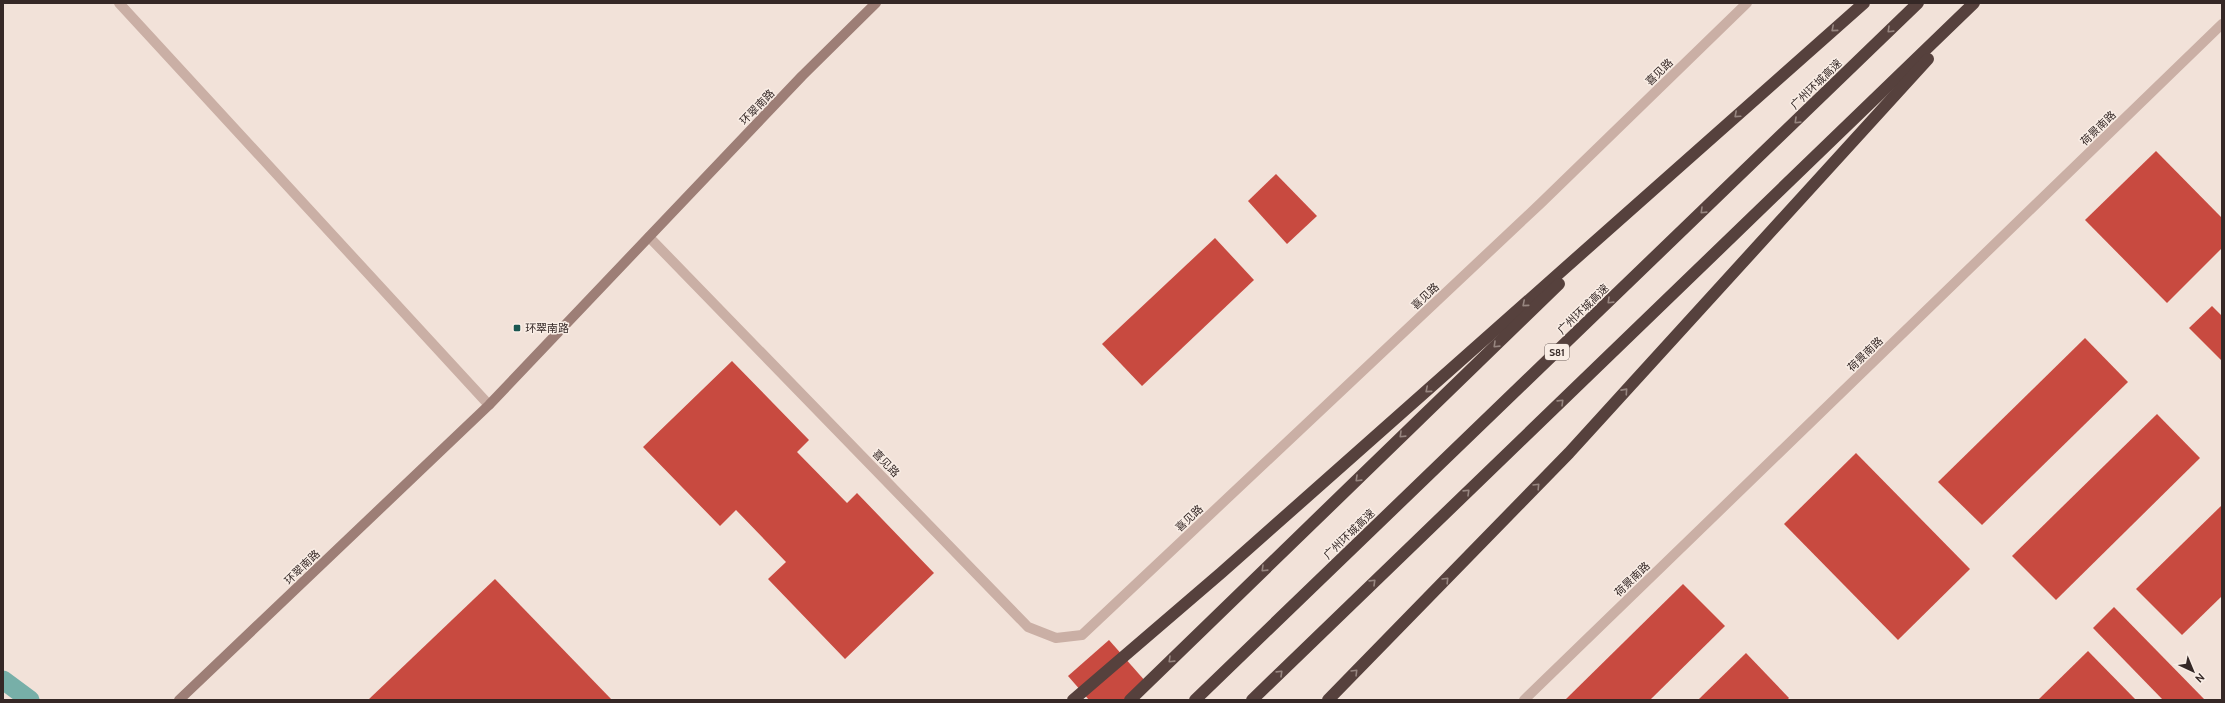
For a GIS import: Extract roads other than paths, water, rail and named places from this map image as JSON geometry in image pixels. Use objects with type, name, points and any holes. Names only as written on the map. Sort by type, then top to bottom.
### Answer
[{"type":"highway","points":[[1072,700],[1221,573],[1864,3]]},
{"type":"highway","name":"广州环城高速","points":[[1195,700],[1918,3]]},
{"type":"highway","points":[[1252,700],[1974,3]]},
{"type":"highway","points":[[1328,700],[1569,453],[1878,112],[1981,3]]},
{"type":"highway","points":[[1130,700],[1685,162]]},
{"type":"street","points":[[119,3],[489,405]]},
{"type":"street","name":"环翠南路","points":[[179,700],[489,405],[802,76],[876,3]]},
{"type":"street","name":"喜见路","points":[[649,237],[1028,627],[1056,638],[1082,635],[1541,203],[1747,3]]},
{"type":"street","name":"荷景南路","points":[[1524,700],[2222,24]]},
{"type":"waterway","points":[[3,680],[30,700]]},
{"type":"place","name":"环翠南路","points":[[517,328]]}]
